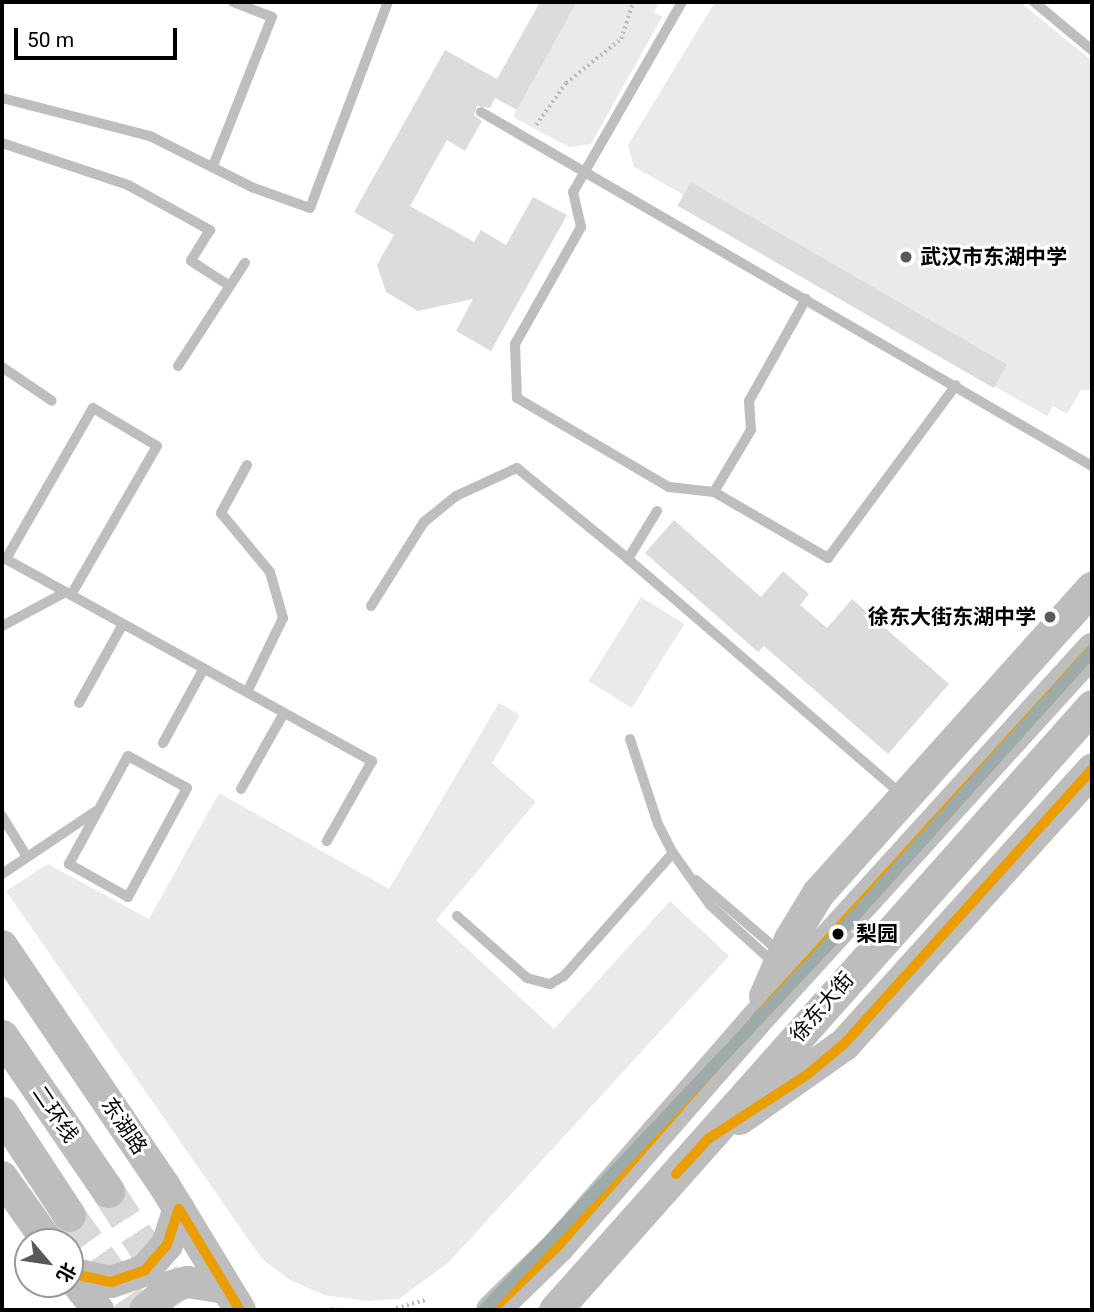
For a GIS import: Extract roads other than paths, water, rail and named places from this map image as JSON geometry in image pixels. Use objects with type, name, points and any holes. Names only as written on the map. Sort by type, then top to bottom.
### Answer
[{"type":"highway","points":[[754,1021],[781,960],[818,893],[1092,588]]},
{"type":"highway","name":"徐东大街","points":[[492,1310],[558,1246],[754,1021],[1092,649]]},
{"type":"highway","name":"徐东大街","points":[[555,1310],[1092,706]]},
{"type":"highway","points":[[708,1139],[808,1074],[844,1044],[1092,770]]},
{"type":"highway","name":"二环线","points":[[2,1036],[108,1191]]},
{"type":"highway","name":"二环线","points":[[2,1113],[69,1215]]},
{"type":"main road","name":"东湖路","points":[[2,946],[179,1209],[232,1299]]},
{"type":"main road","points":[[2,1177],[38,1228]]},
{"type":"main road","points":[[84,1276],[111,1282],[145,1270],[167,1245],[179,1209]]},
{"type":"main road","points":[[145,1310],[173,1286],[187,1282],[232,1299]]},
{"type":"main road","points":[[84,1292],[98,1310]]},
{"type":"lane","points":[[213,166],[272,17],[233,2]]},
{"type":"lane","points":[[2,98],[150,136],[254,188],[310,208],[388,2]]},
{"type":"lane","points":[[682,2],[573,192],[581,227],[515,344],[517,398],[669,487],[714,492],[828,558],[956,386]]},
{"type":"lane","points":[[1034,2],[1092,50]]},
{"type":"lane","points":[[481,112],[1092,466]]},
{"type":"lane","points":[[2,143],[128,185],[210,230],[191,261],[230,286]]},
{"type":"lane","points":[[178,366],[245,263]]},
{"type":"lane","points":[[714,492],[751,429],[749,401],[806,299]]},
{"type":"lane","points":[[2,367],[52,401]]},
{"type":"lane","points":[[2,626],[68,594],[157,446],[93,408],[4,558],[68,594],[372,761],[327,841]]},
{"type":"lane","points":[[247,465],[221,513],[271,572],[283,618],[247,692]]},
{"type":"lane","points":[[371,606],[425,522],[456,495],[517,468],[628,559],[904,797]]},
{"type":"lane","points":[[628,559],[657,512]]},
{"type":"lane","points":[[79,703],[123,624]]},
{"type":"lane","points":[[163,743],[204,668]]},
{"type":"lane","points":[[241,789],[284,713]]},
{"type":"lane","points":[[630,738],[658,824],[673,853],[687,873],[781,960]]},
{"type":"lane","points":[[2,874],[99,809],[128,756],[187,788],[128,897],[69,864],[99,809]]},
{"type":"lane","points":[[2,816],[27,857]]},
{"type":"lane","points":[[457,916],[527,978],[550,984],[564,976],[673,853]]},
{"type":"tunnel","points":[[108,1191],[186,1310]]},
{"type":"tunnel","points":[[69,1215],[137,1310]]},
{"type":"place","name":"武汉市东湖中学","points":[[906,257]]},
{"type":"place","name":"徐东大街东湖中学","points":[[1050,617]]},
{"type":"place","name":"梨园","points":[[838,934]]}]
